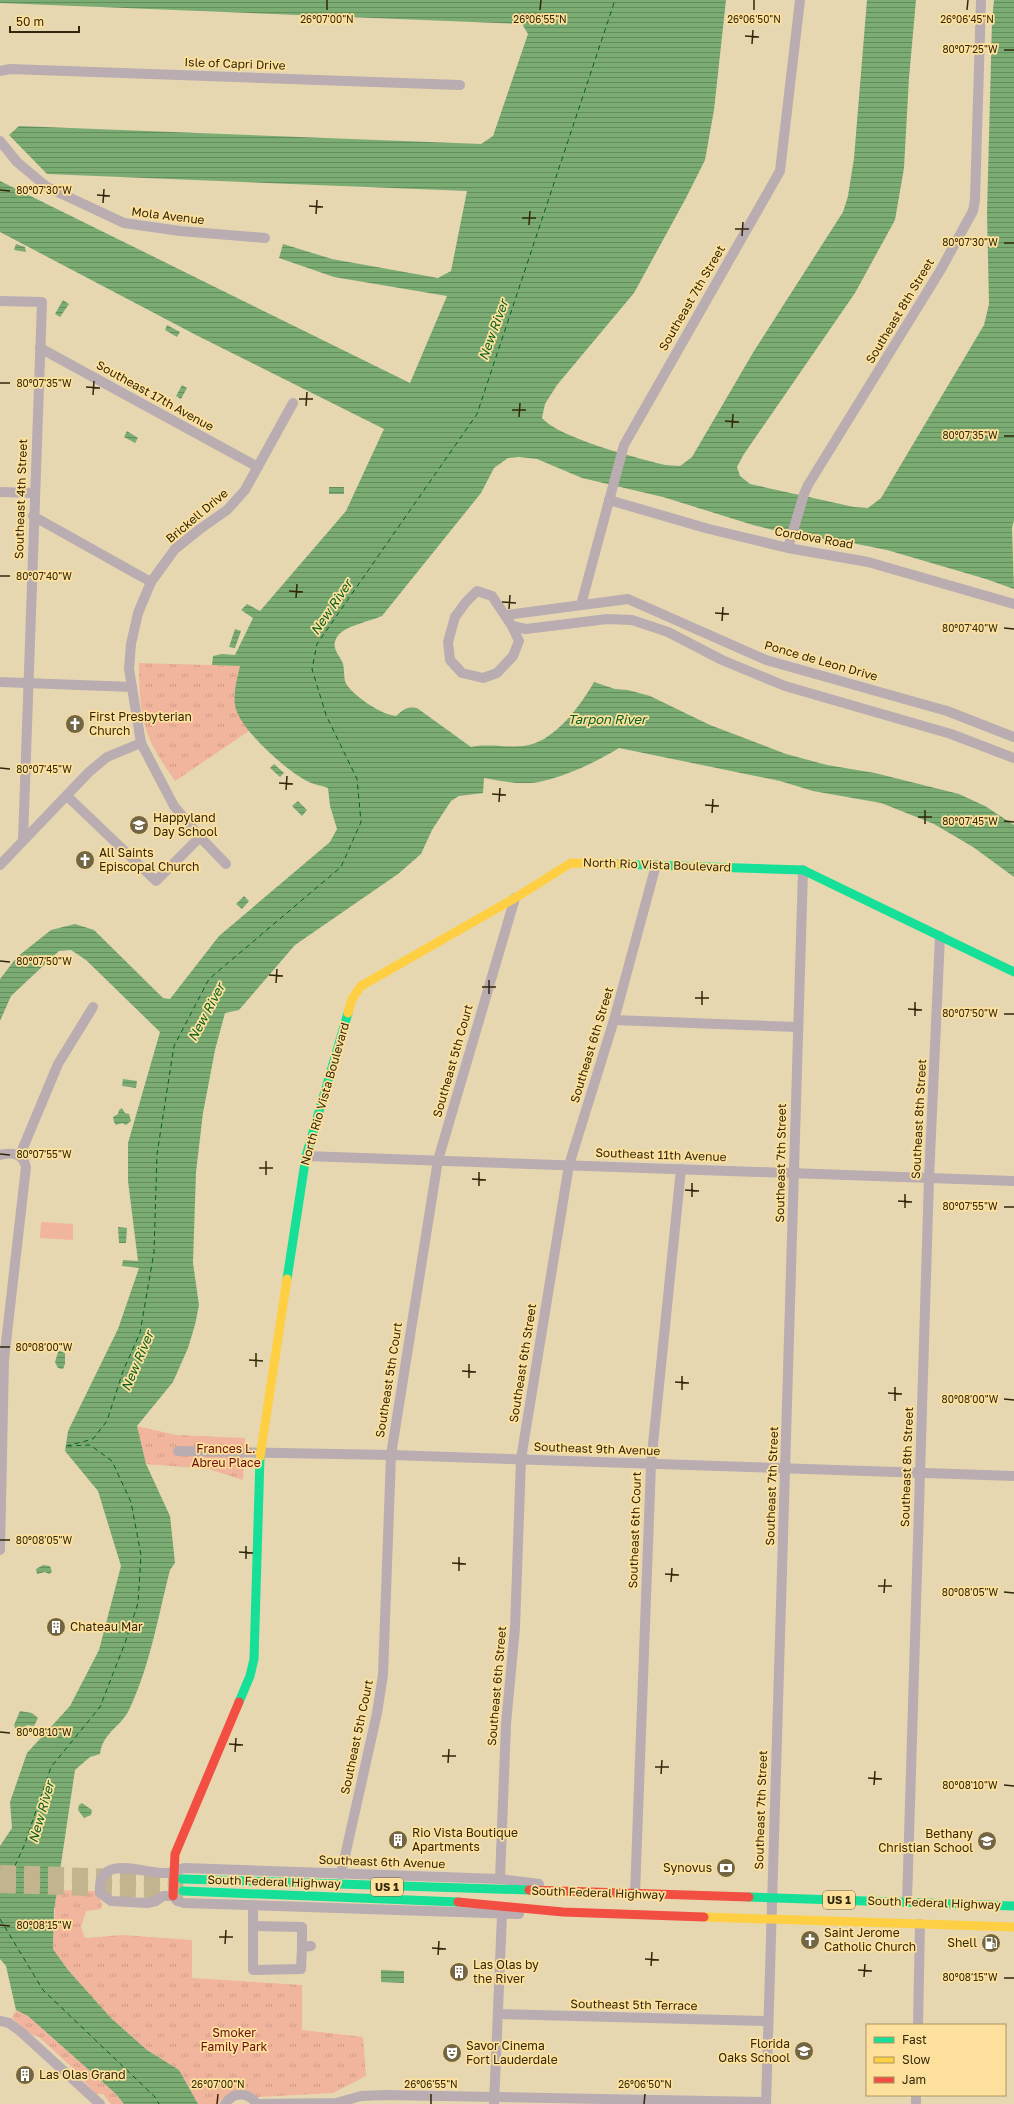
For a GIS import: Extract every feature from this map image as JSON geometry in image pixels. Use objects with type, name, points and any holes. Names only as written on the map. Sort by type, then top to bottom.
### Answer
[{"type":"main road","name":"North Rio Vista Boulevard","points":[[172,1896],[175,1854],[250,1676],[254,1659],[260,1453],[306,1156],[352,998],[361,986],[515,898],[571,863],[803,870],[1014,972]]},
{"type":"main road","name":"South Federal Highway","points":[[182,1879],[490,1890],[591,1891],[635,1894],[1014,1906]]},
{"type":"main road","name":"South Federal Highway","points":[[183,1891],[455,1901],[563,1912],[1012,1926]]},
{"type":"street","name":"Southeast 7th Street","points":[[581,604],[624,445],[780,171],[800,0]]},
{"type":"street","name":"Southeast 8th Street","points":[[788,548],[804,494],[940,271],[973,211],[975,200],[981,0]]},
{"type":"street","name":"Isle of Capri Drive","points":[[5,70],[460,85]]},
{"type":"street","name":"Mola Avenue","points":[[0,141],[17,162],[48,186],[124,223],[180,231],[264,238]]},
{"type":"street","name":"Southeast 4th Street","points":[[0,301],[42,302],[34,493],[23,840]]},
{"type":"street","name":"Southeast 17th Avenue","points":[[40,348],[258,467]]},
{"type":"street","name":"Brickell Drive","points":[[226,864],[200,837],[174,806],[141,743],[129,669],[131,644],[138,613],[151,582],[175,549],[227,510],[246,490],[293,403]]},
{"type":"street","points":[[0,492],[34,493]]},
{"type":"street","name":"Cordova Road","points":[[609,500],[709,529],[788,548],[868,562],[1014,604]]},
{"type":"street","points":[[34,516],[151,582]]},
{"type":"street","points":[[477,591],[492,596],[512,626],[520,641],[513,656],[497,673],[483,678],[462,672],[450,660],[448,642],[455,617],[466,602],[477,591]]},
{"type":"street","name":"Ponce de Leon Drive","points":[[506,615],[628,599],[766,660],[947,711],[1014,737]]},
{"type":"street","points":[[512,626],[526,629],[607,619],[632,620],[668,632],[722,660],[785,686],[951,734],[1014,758]]},
{"type":"street","points":[[0,682],[132,687]]},
{"type":"street","points":[[0,865],[89,772],[107,758],[141,743]]},
{"type":"street","points":[[67,796],[156,881],[200,837]]},
{"type":"street","name":"Southeast 6th Street","points":[[500,1879],[506,1724],[515,1628],[521,1459],[569,1165],[614,1020],[656,865]]},
{"type":"street","name":"Southeast 7th Street","points":[[766,2103],[770,1919],[803,870]]},
{"type":"street","name":"Southeast 5th Court","points":[[340,1874],[377,1713],[383,1675],[391,1455],[438,1160],[515,898]]},
{"type":"street","name":"Southeast 8th Street","points":[[907,1902],[929,1178],[940,936]]},
{"type":"street","points":[[20,1155],[58,1064],[93,1007]]},
{"type":"street","points":[[614,1020],[797,1027]]},
{"type":"street","points":[[0,1155],[10,1153],[20,1155],[25,1162],[26,1172],[6,1337],[1,1444],[0,1550]]},
{"type":"street","name":"Southeast 11th Avenue","points":[[306,1156],[794,1172],[1014,1181]]},
{"type":"street","name":"Southeast 6th Court","points":[[635,1894],[651,1464],[681,1169]]},
{"type":"street","name":"Southeast 9th Avenue","points":[[178,1451],[391,1455],[1014,1476]]},
{"type":"street","name":"Southeast 6th Avenue","points":[[172,1896],[163,1896],[156,1901],[147,1903],[111,1901],[100,1893],[99,1884],[104,1873],[112,1869],[139,1870],[162,1874],[184,1868],[500,1879],[591,1891]]},
{"type":"street","points":[[172,1896],[177,1901],[184,1902],[253,1905],[502,1915],[563,1912]]},
{"type":"street","points":[[253,1905],[253,1926],[253,1970],[301,1969],[307,1947],[302,1927],[253,1926]]},
{"type":"street","points":[[494,2101],[499,2014],[502,1915]]},
{"type":"street","points":[[918,2024],[920,1924]]},
{"type":"street","name":"Southeast 5th Terrace","points":[[499,2014],[768,2021]]},
{"type":"street","points":[[0,2021],[9,2023],[20,2031],[100,2104]]},
{"type":"street","points":[[225,2104],[232,2096],[243,2094],[253,2099],[256,2104],[336,2103],[360,2096],[385,2095],[494,2101],[766,2103]]},
{"type":"green space","points":[[139,663],[240,666],[235,700],[239,714],[249,731],[175,781],[155,750],[145,727],[141,706]]},
{"type":"green space","points":[[41,1222],[73,1224],[73,1240],[40,1238]]},
{"type":"green space","name":"Frances L. Abreu Place","points":[[137,1426],[176,1435],[245,1438],[243,1480],[209,1469],[146,1464]]},
{"type":"green space","name":"Smoker Family Park","points":[[56,1890],[95,1891],[102,1904],[101,1909],[86,1911],[81,1927],[85,1938],[123,1935],[192,1940],[192,1978],[302,1985],[302,2030],[363,2037],[366,2076],[333,2093],[221,2099],[219,2104],[198,2104],[179,2070],[147,2050],[111,2018],[68,1970],[53,1949]]},
{"type":"green space","points":[[16,2010],[28,2016],[116,2094],[124,2104],[111,2104],[103,2094],[96,2094],[77,2072],[39,2037],[32,2035],[12,2018]]},
{"type":"water","points":[[0,0],[726,0],[714,110],[705,160],[634,293],[557,385],[545,404],[542,418],[564,433],[581,440],[636,458],[665,465],[680,466],[692,457],[754,351],[843,212],[848,196],[854,158],[867,0],[916,0],[909,78],[904,168],[895,220],[855,293],[744,454],[737,467],[740,476],[750,484],[854,507],[868,508],[881,498],[984,325],[989,304],[987,213],[992,21],[994,0],[1014,0],[1014,520],[1012,528],[1014,589],[986,579],[887,550],[837,540],[802,537],[753,525],[663,497],[582,478],[537,459],[519,457],[508,458],[494,468],[481,493],[382,616],[343,631],[336,639],[335,649],[343,664],[346,683],[362,700],[376,709],[396,716],[411,707],[417,708],[471,747],[522,746],[539,742],[549,736],[567,720],[582,701],[594,682],[615,689],[628,690],[650,696],[710,725],[786,754],[827,765],[875,773],[959,794],[985,806],[1014,825],[1014,877],[973,847],[934,824],[881,803],[813,791],[780,781],[619,748],[582,768],[543,781],[521,783],[484,778],[483,793],[459,796],[451,801],[432,830],[421,854],[398,874],[295,945],[239,1010],[225,1013],[215,1050],[203,1113],[196,1172],[193,1263],[199,1305],[195,1325],[188,1348],[173,1382],[137,1426],[146,1464],[170,1516],[175,1563],[170,1570],[143,1676],[129,1710],[108,1735],[100,1754],[90,1757],[75,1770],[54,1911],[53,1949],[68,1970],[111,2018],[147,2050],[179,2070],[198,2104],[124,2104],[116,2094],[28,2016],[16,2010],[6,1966],[0,1959],[0,1846],[12,1828],[10,1802],[27,1753],[70,1706],[99,1650],[121,1566],[98,1491],[65,1451],[68,1431],[118,1329],[139,1268],[122,1266],[123,1260],[138,1261],[128,1181],[128,1143],[160,1032],[86,960],[71,950],[59,951],[11,996],[0,1021],[0,979],[17,957],[51,930],[75,924],[94,930],[163,998],[170,999],[219,936],[330,842],[337,829],[330,806],[328,788],[310,783],[296,775],[275,758],[253,736],[244,725],[235,705],[235,690],[240,666],[212,665],[213,656],[222,654],[235,655],[253,618],[241,610],[247,604],[260,611],[346,511],[384,429],[196,335],[0,232],[0,181],[410,383],[447,296],[334,277],[279,258],[283,244],[332,259],[438,278],[451,271],[467,191],[47,174],[9,135],[19,126],[481,144],[493,136],[528,34],[522,24],[0,3]]},
{"type":"water","points":[[16,244],[25,247],[26,252],[14,250]]},
{"type":"water","points":[[63,300],[69,304],[60,317],[55,314]]},
{"type":"water","points":[[167,325],[180,332],[177,337],[165,330]]},
{"type":"water","points":[[182,385],[187,388],[181,399],[176,396]]},
{"type":"water","points":[[127,431],[138,438],[135,443],[124,437]]},
{"type":"water","points":[[329,487],[344,487],[344,494],[329,494]]},
{"type":"water","points":[[235,629],[241,631],[235,648],[229,647]]},
{"type":"water","points":[[274,764],[284,773],[280,777],[270,768]]},
{"type":"water","points":[[298,801],[307,810],[302,816],[292,806]]},
{"type":"water","points":[[244,896],[249,901],[242,909],[236,904]]},
{"type":"water","points":[[123,1079],[137,1081],[136,1088],[122,1086]]},
{"type":"water","points":[[122,1108],[125,1113],[129,1114],[131,1121],[126,1125],[122,1123],[116,1125],[113,1117],[118,1114],[119,1110]]},
{"type":"water","points":[[118,1227],[127,1228],[126,1243],[119,1243]]},
{"type":"water","points":[[60,1351],[65,1353],[65,1364],[63,1369],[58,1368],[55,1362],[58,1352]]},
{"type":"water","points":[[43,1565],[50,1566],[52,1572],[49,1574],[45,1572],[37,1574],[36,1569]]},
{"type":"water","points":[[20,1711],[32,1713],[38,1718],[34,1726],[27,1725],[21,1732],[16,1729],[14,1725]]},
{"type":"water","points":[[82,1803],[92,1810],[91,1815],[84,1818],[78,1810],[79,1805]]},
{"type":"water","points":[[381,1970],[404,1971],[404,1983],[381,1982]]},
{"type":"ferry route","points":[[66,1446],[93,1439],[107,1421],[123,1371],[140,1333],[154,1252],[157,1154],[174,1046],[209,979],[341,867],[361,822],[357,779],[326,715],[312,669],[317,644],[477,414],[615,0]]},
{"type":"ferry route","points":[[0,1888],[8,1881],[24,1846],[51,1767],[100,1707],[125,1643],[138,1603],[141,1555],[131,1502],[112,1461],[90,1445],[68,1446]]},
{"type":"ferry route","points":[[0,1919],[43,1990],[155,2097],[159,2104]]},
{"type":"tunnel","points":[[0,1873],[182,1879]]},
{"type":"tunnel","points":[[0,1885],[183,1891]]},
{"type":"traffic: fast","points":[[616,864],[803,870],[1014,972]]},
{"type":"traffic: fast","points":[[287,1279],[306,1156],[348,1013]]},
{"type":"traffic: fast","points":[[239,1702],[250,1676],[254,1659],[260,1457]]},
{"type":"traffic: fast","points":[[182,1879],[529,1890]]},
{"type":"traffic: fast","points":[[183,1891],[458,1902]]},
{"type":"traffic: fast","points":[[749,1897],[1014,1906]]},
{"type":"traffic: slow","points":[[348,1013],[352,999],[361,986],[515,898],[571,863],[616,864]]},
{"type":"traffic: slow","points":[[260,1457],[287,1279]]},
{"type":"traffic: slow","points":[[704,1917],[1014,1927]]},
{"type":"traffic: jam","points":[[173,1896],[175,1854],[239,1702]]},
{"type":"traffic: jam","points":[[529,1890],[749,1897]]},
{"type":"traffic: jam","points":[[458,1902],[563,1912],[704,1917]]},
{"type":"place","name":"First Presbyterian Church","points":[[75,724]]},
{"type":"place","name":"Happyland Day School","points":[[139,825]]},
{"type":"place","name":"All Saints Episcopal Church","points":[[85,860]]},
{"type":"place","name":"Chateau Mar","points":[[56,1627]]},
{"type":"place","name":"Rio Vista Boutique Apartments","points":[[398,1840]]},
{"type":"place","name":"Bethany Christian School","points":[[987,1841]]},
{"type":"place","name":"Synovus","points":[[726,1868]]},
{"type":"place","name":"Saint Jerome Catholic Church","points":[[810,1940]]},
{"type":"place","name":"Shell","points":[[991,1943]]},
{"type":"place","name":"Las Olas by the River","points":[[459,1972]]},
{"type":"place","name":"Florida Oaks School","points":[[804,2051]]},
{"type":"place","name":"Savor Cinema Fort Lauderdale","points":[[452,2053]]},
{"type":"place","name":"Las Olas Grand","points":[[25,2075]]},
{"type":"water label","name":"New River","points":[[493,330]]},
{"type":"water label","name":"New River","points":[[331,607]]},
{"type":"water label","name":"Tarpon River","points":[[607,719]]},
{"type":"water label","name":"New River","points":[[206,1012]]},
{"type":"water label","name":"New River","points":[[137,1361]]},
{"type":"water label","name":"New River","points":[[41,1812]]}]
